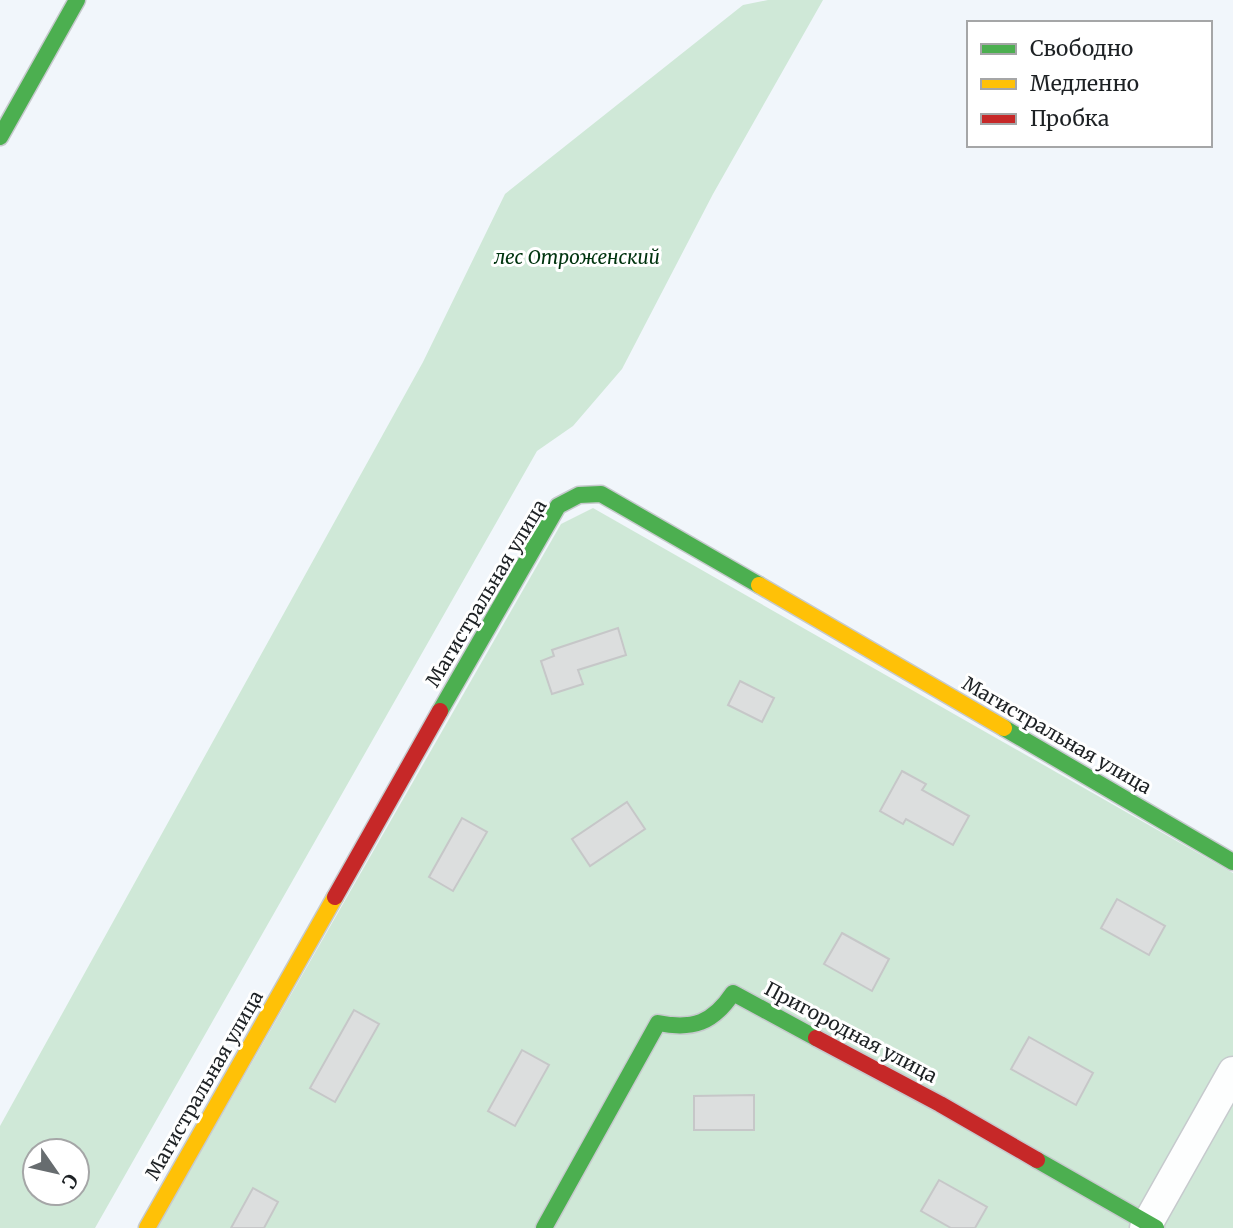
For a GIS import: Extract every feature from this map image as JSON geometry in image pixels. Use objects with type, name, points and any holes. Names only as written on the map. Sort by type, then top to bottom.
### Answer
[{"type":"street","points":[[0,137],[77,0]]},
{"type":"street","name":"Магистральная улица","points":[[147,1228],[544,528],[558,506],[579,495],[601,494],[624,506],[1233,862]]},
{"type":"street","name":"Пригородная улица","points":[[544,1228],[658,1023],[672,1027],[701,1023],[725,1006],[733,993],[940,1104],[1150,1226]]},
{"type":"street","points":[[1150,1226],[1233,1072]]},
{"type":"green space","name":"лес Отроженский","points":[[768,0],[823,0],[713,194],[622,369],[573,426],[537,451],[95,1228],[0,1228],[0,1126],[423,362],[505,194],[743,5]]},
{"type":"green space","points":[[593,508],[1233,873],[1233,1228],[157,1228],[561,524]]},
{"type":"building","points":[[618,628],[626,655],[578,670],[583,684],[552,694],[541,661],[554,656],[552,650]]},
{"type":"building","points":[[740,681],[774,698],[762,722],[728,705]]},
{"type":"building","points":[[902,771],[926,784],[922,790],[969,816],[953,845],[906,819],[903,824],[880,811]]},
{"type":"building","points":[[627,802],[645,829],[590,866],[572,839]]},
{"type":"building","points":[[462,818],[487,832],[453,891],[429,877]]},
{"type":"building","points":[[1117,899],[1165,926],[1149,955],[1101,928]]},
{"type":"building","points":[[842,933],[889,959],[872,991],[824,964]]},
{"type":"building","points":[[354,1010],[379,1024],[335,1102],[310,1088]]},
{"type":"building","points":[[1029,1037],[1093,1073],[1076,1105],[1011,1069]]},
{"type":"building","points":[[522,1050],[549,1065],[515,1126],[488,1111]]},
{"type":"building","points":[[754,1095],[754,1130],[694,1130],[694,1096]]},
{"type":"building","points":[[939,1180],[987,1207],[975,1228],[951,1228],[921,1211]]},
{"type":"building","points":[[253,1188],[278,1202],[264,1228],[231,1228]]},
{"type":"traffic: fast","points":[[0,137],[77,0]]},
{"type":"traffic: fast","points":[[440,711],[558,506],[579,495],[601,494],[759,585]]},
{"type":"traffic: fast","points":[[1004,728],[1233,862]]},
{"type":"traffic: fast","points":[[544,1228],[658,1023],[682,1025],[701,1022],[718,1011],[733,993],[816,1038]]},
{"type":"traffic: fast","points":[[1037,1160],[1156,1228]]},
{"type":"traffic: slow","points":[[759,585],[1004,728]]},
{"type":"traffic: slow","points":[[147,1228],[335,897]]},
{"type":"traffic: jam","points":[[335,897],[440,711]]},
{"type":"traffic: jam","points":[[816,1038],[940,1104],[1037,1160]]}]
